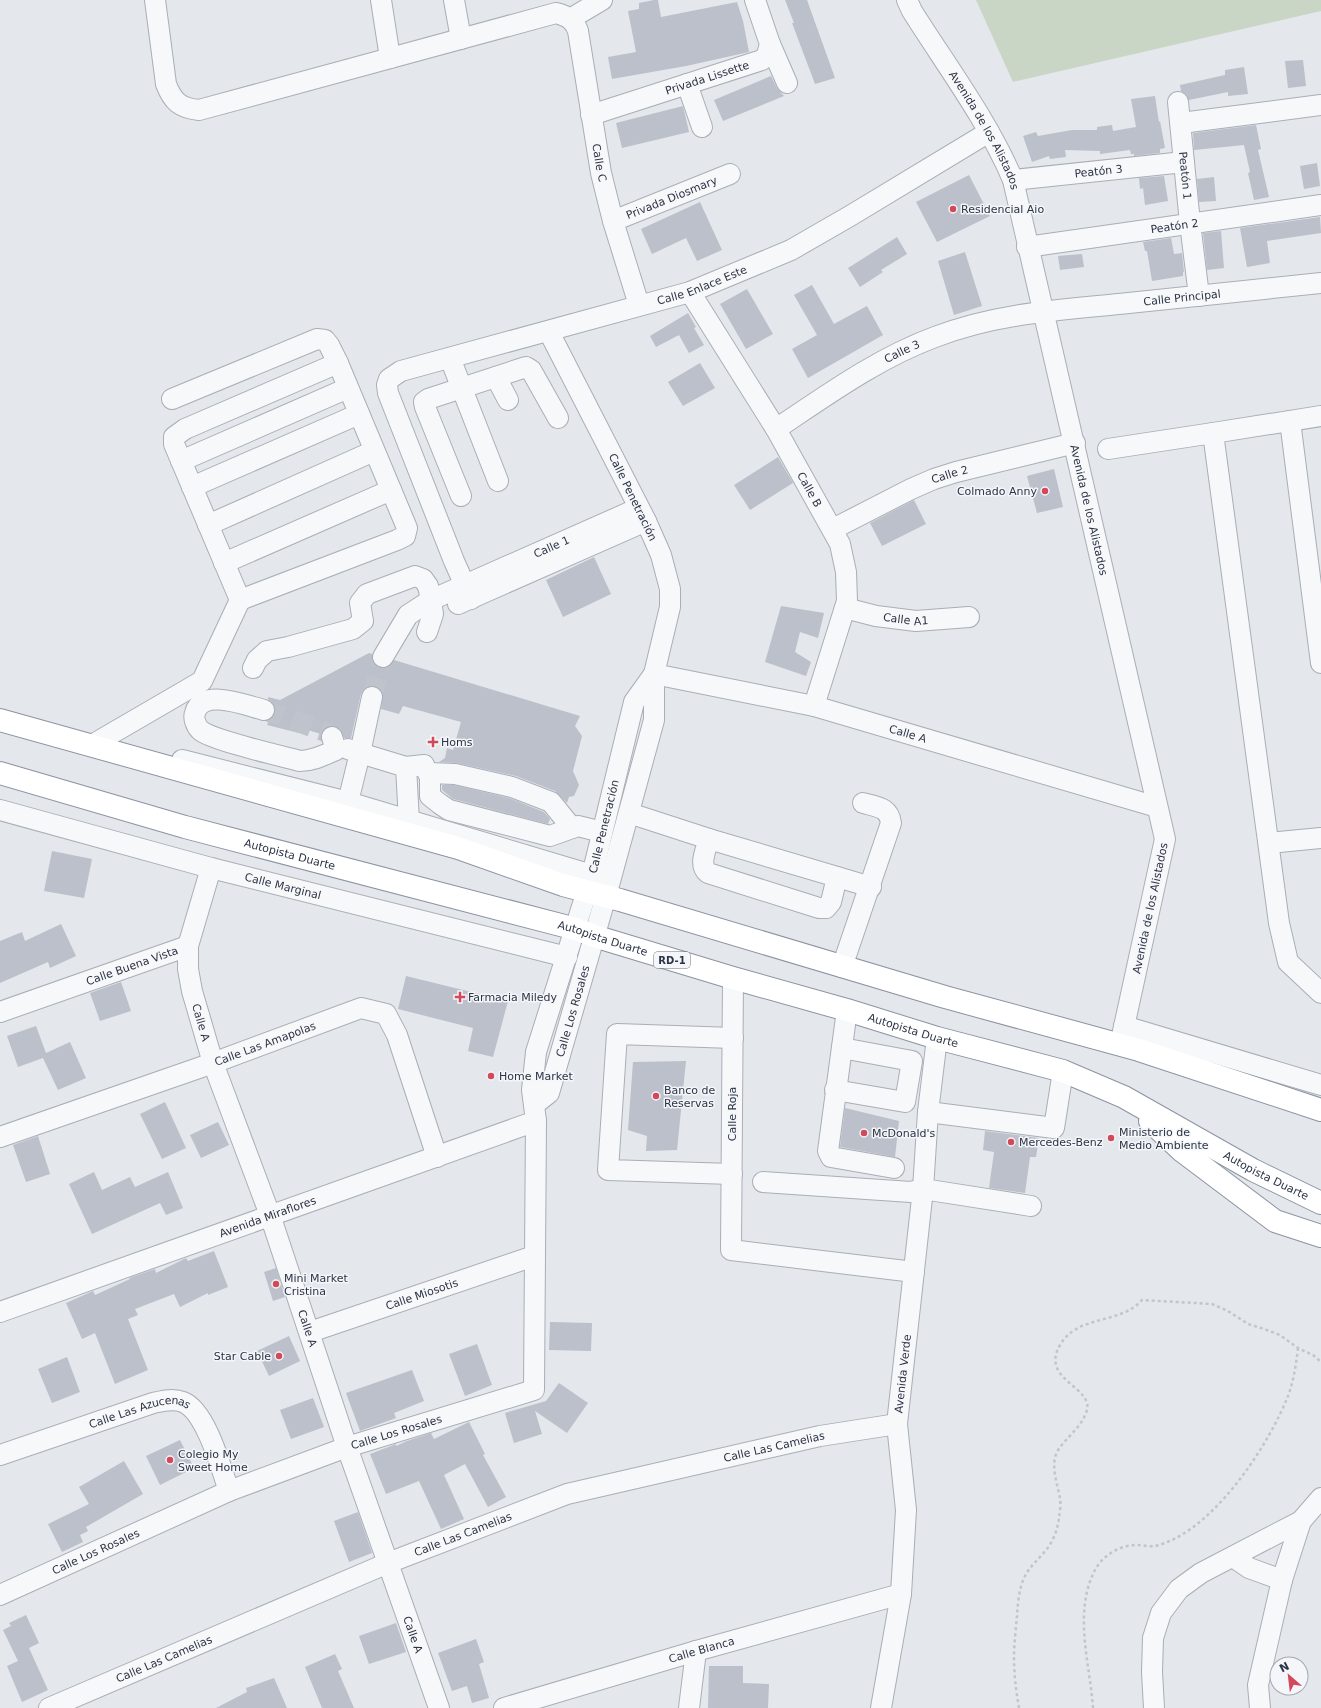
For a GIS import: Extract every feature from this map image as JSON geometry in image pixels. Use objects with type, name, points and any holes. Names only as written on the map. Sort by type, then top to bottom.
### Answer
[{"type":"highway","points":[[0,720],[391,831],[458,848],[563,885],[595,887],[842,967],[1122,1036],[1321,1110]]},
{"type":"highway","name":"Autopista Duarte","points":[[0,773],[185,827],[585,932],[733,978],[847,1010],[937,1038],[1063,1072],[1124,1097],[1253,1170],[1321,1203]]},
{"type":"highway","points":[[1124,1097],[1182,1151],[1275,1221],[1321,1236]]},
{"type":"street","points":[[155,0],[166,84],[171,95],[179,104],[188,109],[199,110],[556,14],[564,15],[570,18],[602,0]]},
{"type":"street","points":[[381,0],[390,58]]},
{"type":"street","points":[[454,0],[461,39]]},
{"type":"street","points":[[755,0],[770,44],[787,83]]},
{"type":"street","name":"Avenida de los Alistados","points":[[907,0],[912,11],[989,132],[1002,155],[1013,180],[1027,247],[1075,443],[1165,839],[1122,1036]]},
{"type":"street","name":"Calle C","points":[[570,18],[575,24],[578,32],[601,173],[612,221],[638,305]]},
{"type":"street","name":"Privada Lissette","points":[[591,115],[762,60],[767,55],[770,44]]},
{"type":"street","points":[[687,84],[702,127]]},
{"type":"street","name":"Peatón 1","points":[[1178,102],[1199,296]]},
{"type":"street","points":[[1181,123],[1321,105]]},
{"type":"street","name":"Calle Enlace Este","points":[[468,593],[388,393],[387,385],[389,379],[401,371],[690,292],[791,250],[989,132]]},
{"type":"street","name":"Peatón 3","points":[[1013,180],[1184,162]]},
{"type":"street","name":"Privada Diosmary","points":[[612,221],[730,174]]},
{"type":"street","name":"Peatón 2","points":[[1027,247],[1321,204]]},
{"type":"street","name":"Calle Principal","points":[[1043,312],[1321,283]]},
{"type":"street","name":"Calle B","points":[[690,292],[776,429],[840,544],[846,572],[847,601],[814,706]]},
{"type":"street","name":"Calle 3","points":[[776,429],[891,356],[935,337],[980,322],[1043,312]]},
{"type":"street","name":"Calle Penetración","points":[[548,332],[643,515],[661,555],[670,589],[670,607],[654,674],[654,720],[628,813],[595,887]]},
{"type":"street","points":[[92,745],[202,681],[240,600],[405,536],[407,528],[338,363],[325,340],[317,339],[172,399]]},
{"type":"street","points":[[450,358],[498,481]]},
{"type":"street","points":[[240,600],[174,444],[174,437],[185,429],[338,363]]},
{"type":"street","points":[[461,496],[424,402],[428,399],[462,387],[526,367],[531,370],[558,418]]},
{"type":"street","points":[[496,377],[508,400]]},
{"type":"street","points":[[181,461],[348,388]]},
{"type":"street","points":[[192,487],[359,414]]},
{"type":"street","points":[[1108,449],[1321,416]]},
{"type":"street","points":[[1290,421],[1321,663]]},
{"type":"street","points":[[1213,433],[1279,923],[1288,962],[1321,993]]},
{"type":"street","name":"Calle 2","points":[[833,529],[911,489],[934,479],[964,470],[1075,443]]},
{"type":"street","points":[[208,525],[374,451]]},
{"type":"street","points":[[224,563],[391,490]]},
{"type":"street","name":"Calle 1","points":[[383,657],[408,615],[430,615],[468,593],[643,515]]},
{"type":"street","points":[[253,668],[257,660],[267,651],[288,647],[353,629],[363,621],[360,603],[367,594],[408,578],[415,576],[423,579],[428,586],[430,615]]},
{"type":"street","name":"Calle A1","points":[[844,608],[876,616],[916,621],[969,617]]},
{"type":"street","name":"Calle Penetración","points":[[595,887],[602,832],[609,809],[634,702],[654,674]]},
{"type":"street","name":"Calle A","points":[[654,674],[814,706],[1157,807]]},
{"type":"street","points":[[348,802],[372,697]]},
{"type":"street","points":[[264,710],[227,700],[216,699],[206,701],[197,707],[194,715],[195,722],[200,730],[218,738],[300,761],[309,761],[318,758],[334,743],[346,749],[406,767],[424,765],[428,773],[430,796],[449,810],[550,836],[578,826],[602,832]]},
{"type":"street","points":[[123,754],[140,750],[348,802],[409,821],[595,887],[585,932]]},
{"type":"street","points":[[406,767],[409,821]]},
{"type":"street","points":[[428,773],[455,774],[512,787],[552,802],[572,828]]},
{"type":"street","points":[[842,967],[892,823],[890,815],[885,810],[863,803]]},
{"type":"street","name":"Calle Marginal","points":[[0,810],[211,868],[567,957]]},
{"type":"street","points":[[628,813],[709,839],[871,886]]},
{"type":"street","points":[[1269,843],[1321,838]]},
{"type":"street","points":[[709,839],[702,865],[704,870],[708,873],[819,908],[826,908],[831,902],[838,877]]},
{"type":"street","name":"Calle Buena Vista","points":[[0,1012],[188,946],[211,868]]},
{"type":"street","name":"Calle Los Rosales","points":[[0,1595],[230,1491],[347,1447],[534,1390],[535,1113],[532,1090],[536,1052],[567,957],[585,932]]},
{"type":"street","name":"Calle Los Rosales","points":[[535,1113],[549,1093],[585,932]]},
{"type":"street","name":"Calle A","points":[[188,946],[188,969],[192,991],[213,1063],[270,1215],[347,1447],[439,1708]]},
{"type":"street","name":"Calle Roja","points":[[733,978],[731,1250],[914,1272]]},
{"type":"street","name":"Calle Las Amapolas","points":[[0,1137],[213,1063],[361,1008],[386,1014],[398,1035],[437,1157]]},
{"type":"street","points":[[847,1010],[828,1145],[829,1155],[836,1159],[894,1168]]},
{"type":"street","points":[[732,1038],[617,1034],[608,1170],[732,1174]]},
{"type":"street","points":[[1122,1036],[1321,1085]]},
{"type":"street","name":"Avenida Verde","points":[[881,1708],[901,1594],[906,1510],[897,1424],[923,1189],[928,1112],[937,1038]]},
{"type":"street","points":[[835,1090],[905,1102],[912,1061],[842,1048]]},
{"type":"street","points":[[928,1112],[1054,1128],[1063,1072]]},
{"type":"street","name":"Avenida Miraflores","points":[[0,1312],[437,1157],[535,1113]]},
{"type":"street","points":[[763,1182],[911,1192],[923,1189],[1031,1206]]},
{"type":"street","name":"Calle Miosotis","points":[[310,1332],[534,1256]]},
{"type":"street","name":"Calle Las Azucenas","points":[[0,1455],[153,1403],[167,1400],[183,1402],[195,1409],[204,1424],[230,1491]]},
{"type":"street","name":"Calle Las Camelias","points":[[50,1708],[388,1563],[568,1494],[820,1436],[897,1424]]},
{"type":"street","points":[[1154,1708],[1152,1672],[1153,1638],[1161,1612],[1179,1589],[1201,1573],[1301,1521],[1321,1498]]},
{"type":"street","points":[[1260,1708],[1258,1685],[1282,1580],[1301,1521]]},
{"type":"street","points":[[1233,1557],[1249,1568],[1282,1580]]},
{"type":"street","name":"Calle Blanca","points":[[504,1708],[696,1651],[901,1594]]},
{"type":"street","points":[[689,1708],[696,1651]]},
{"type":"path","points":[[1019,1708],[1014,1656],[1019,1594],[1024,1577],[1032,1565],[1046,1550],[1054,1536],[1059,1518],[1061,1501],[1054,1463],[1057,1452],[1081,1423],[1087,1412],[1087,1403],[1083,1395],[1061,1377],[1055,1364],[1056,1353],[1060,1344],[1070,1333],[1082,1325],[1130,1311],[1142,1300],[1212,1304],[1228,1311],[1248,1324],[1264,1328],[1280,1335],[1298,1348],[1313,1355],[1321,1362]]},
{"type":"path","points":[[1093,1708],[1084,1618],[1088,1589],[1095,1570],[1104,1558],[1119,1549],[1136,1545],[1154,1546],[1173,1539],[1193,1527],[1222,1501],[1251,1463],[1274,1427],[1295,1375],[1298,1348]]},
{"type":"green space","points":[[976,0],[1321,0],[1321,11],[1013,82]]},
{"type":"building","points":[[658,0],[661,17],[737,2],[743,21],[749,52],[686,66],[612,79],[608,57],[636,52],[628,11],[639,9],[639,3]]},
{"type":"building","points":[[785,0],[807,0],[835,78],[815,84]]},
{"type":"building","points":[[1303,60],[1306,86],[1288,88],[1285,61]]},
{"type":"building","points":[[1244,67],[1248,94],[1228,96],[1228,92],[1189,100],[1187,95],[1181,91],[1180,85],[1225,75],[1225,70]]},
{"type":"building","points":[[771,76],[777,88],[784,96],[723,121],[714,100]]},
{"type":"building","points":[[1155,96],[1165,148],[1160,149],[1160,153],[1134,156],[1134,154],[1131,154],[1130,150],[1100,154],[1100,151],[1065,150],[1066,157],[1050,159],[1049,156],[1032,162],[1023,136],[1036,132],[1038,136],[1072,130],[1097,130],[1097,127],[1112,125],[1113,131],[1136,127],[1131,99]]},
{"type":"building","points":[[683,106],[689,132],[622,148],[616,123]]},
{"type":"building","points":[[1256,125],[1261,149],[1258,150],[1269,197],[1254,200],[1244,145],[1194,150],[1193,133]]},
{"type":"building","points":[[1317,163],[1320,186],[1304,189],[1300,166]]},
{"type":"building","name":"Residencial Aio","points":[[969,175],[990,216],[937,242],[916,202]]},
{"type":"building","points":[[1164,176],[1168,201],[1145,205],[1143,188],[1140,189],[1139,178]]},
{"type":"building","points":[[1214,177],[1216,201],[1199,202],[1197,179]]},
{"type":"building","points":[[700,202],[722,250],[697,261],[686,238],[652,254],[641,229]]},
{"type":"building","points":[[1320,217],[1321,233],[1267,241],[1270,263],[1247,267],[1240,228]]},
{"type":"building","points":[[1221,231],[1224,268],[1207,270],[1203,233]]},
{"type":"building","points":[[897,237],[907,254],[881,270],[883,272],[860,287],[848,268]]},
{"type":"building","points":[[1171,238],[1174,254],[1182,253],[1183,276],[1152,281],[1147,251],[1145,251],[1143,242]]},
{"type":"building","points":[[965,252],[982,306],[954,315],[938,261]]},
{"type":"building","points":[[1082,254],[1084,267],[1060,270],[1058,256]]},
{"type":"building","points":[[812,285],[834,324],[867,306],[883,335],[808,378],[792,349],[817,335],[794,295]]},
{"type":"building","points":[[747,289],[773,334],[746,349],[720,304]]},
{"type":"building","points":[[688,313],[696,327],[694,328],[704,345],[689,353],[679,335],[656,347],[650,336]]},
{"type":"building","points":[[700,363],[715,388],[683,406],[668,382]]},
{"type":"building","points":[[778,457],[793,483],[750,510],[734,485]]},
{"type":"building","name":"Colmado Anny","points":[[1054,469],[1063,507],[1037,513],[1027,476]]},
{"type":"building","points":[[914,500],[926,524],[882,546],[870,523]]},
{"type":"building","points":[[594,557],[611,594],[563,617],[546,580]]},
{"type":"building","points":[[781,606],[824,613],[818,638],[800,632],[795,652],[811,662],[806,676],[765,662]]},
{"type":"building","points":[[369,653],[372,654],[373,662],[377,667],[388,667],[394,660],[580,716],[575,726],[582,736],[573,771],[579,785],[574,796],[569,797],[567,803],[555,791],[516,776],[457,763],[439,762],[445,758],[447,748],[453,750],[461,722],[403,706],[399,714],[381,709],[383,694],[380,689],[375,686],[368,686],[361,694],[351,738],[344,738],[340,729],[334,726],[328,726],[321,734],[301,728],[299,733],[267,725],[275,713],[275,707],[268,697],[280,700]]},
{"type":"building","points":[[442,785],[454,785],[509,798],[544,812],[550,819],[548,824],[453,799],[442,790]]},
{"type":"building","points":[[52,851],[92,859],[84,898],[44,891]]},
{"type":"building","points":[[61,924],[76,956],[50,968],[48,962],[0,983],[0,941],[22,932],[25,941]]},
{"type":"building","points":[[406,976],[508,1001],[493,1057],[468,1051],[473,1028],[398,1009]]},
{"type":"building","points":[[121,982],[131,1011],[100,1021],[90,993]]},
{"type":"building","points":[[36,1026],[46,1053],[70,1042],[86,1078],[58,1090],[43,1058],[18,1067],[7,1036]]},
{"type":"building","name":"Banco de Reservas","points":[[686,1061],[677,1150],[646,1151],[647,1136],[628,1130],[633,1062]]},
{"type":"building","points":[[165,1102],[186,1148],[162,1159],[140,1114]]},
{"type":"building","name":"McDonald's","points":[[845,1108],[899,1121],[895,1157],[840,1147]]},
{"type":"building","points":[[218,1122],[229,1145],[201,1158],[190,1135]]},
{"type":"building","points":[[985,1131],[1039,1138],[1036,1157],[1030,1157],[1025,1193],[989,1188],[994,1152],[983,1150]]},
{"type":"building","points":[[38,1136],[50,1174],[26,1182],[13,1145]]},
{"type":"building","points":[[94,1172],[102,1190],[130,1177],[135,1187],[168,1172],[183,1208],[166,1215],[160,1203],[92,1234],[69,1184]]},
{"type":"building","points":[[214,1251],[228,1287],[208,1295],[208,1293],[180,1307],[174,1294],[135,1309],[138,1315],[128,1319],[148,1370],[115,1384],[95,1333],[82,1339],[66,1303],[93,1291],[95,1295],[130,1279],[129,1278],[155,1269],[156,1273],[186,1258],[188,1261]]},
{"type":"building","name":"Mini Market Cristina","points":[[276,1268],[285,1297],[273,1301],[264,1272]]},
{"type":"building","points":[[550,1322],[592,1323],[591,1351],[549,1350]]},
{"type":"building","name":"Star Cable","points":[[289,1336],[300,1361],[269,1376],[257,1351]]},
{"type":"building","points":[[477,1344],[492,1385],[465,1396],[449,1354]]},
{"type":"building","points":[[67,1357],[80,1392],[52,1403],[38,1369]]},
{"type":"building","points":[[412,1370],[424,1401],[394,1413],[396,1418],[360,1431],[346,1393]]},
{"type":"building","points":[[559,1383],[588,1403],[567,1433],[535,1411],[542,1434],[514,1443],[505,1413],[546,1401]]},
{"type":"building","points":[[313,1398],[324,1427],[291,1439],[280,1410]]},
{"type":"building","points":[[469,1422],[485,1454],[483,1455],[506,1497],[488,1507],[465,1464],[444,1475],[464,1519],[441,1529],[419,1481],[386,1494],[370,1454],[431,1433],[434,1439]]},
{"type":"building","points":[[180,1440],[194,1468],[160,1485],[146,1456]]},
{"type":"building","points":[[124,1461],[143,1494],[86,1527],[88,1531],[80,1535],[83,1542],[62,1552],[48,1524],[89,1504],[79,1487]]},
{"type":"building","points":[[358,1512],[372,1553],[349,1562],[334,1521]]},
{"type":"building","points":[[26,1615],[39,1643],[29,1648],[48,1690],[22,1702],[7,1666],[18,1661],[3,1630],[11,1626],[9,1623]]},
{"type":"building","points":[[396,1623],[406,1652],[369,1664],[359,1636]]},
{"type":"building","points":[[476,1639],[484,1662],[479,1664],[489,1698],[472,1703],[467,1686],[452,1691],[438,1653]]},
{"type":"building","points":[[335,1654],[342,1669],[338,1671],[354,1708],[322,1708],[305,1667]]},
{"type":"building","points":[[709,1666],[743,1666],[743,1683],[769,1684],[768,1708],[708,1708]]},
{"type":"building","points":[[274,1678],[287,1708],[216,1708],[247,1692],[246,1688]]},
{"type":"tunnel","points":[[372,697],[383,657]]},
{"type":"tunnel","points":[[264,710],[326,732],[332,737]]},
{"type":"place","name":"Residencial Aio","points":[[953,209]]},
{"type":"place","name":"Colmado Anny","points":[[1045,491]]},
{"type":"place","name":"Homs","points":[[433,742]]},
{"type":"place","name":"Farmacia Miledy","points":[[460,997]]},
{"type":"place","name":"Home Market","points":[[491,1076]]},
{"type":"place","name":"Banco de Reservas","points":[[656,1096]]},
{"type":"place","name":"McDonald's","points":[[864,1133]]},
{"type":"place","name":"Ministerio de Medio Ambiente","points":[[1111,1138]]},
{"type":"place","name":"Mercedes-Benz","points":[[1011,1142]]},
{"type":"place","name":"Mini Market Cristina","points":[[276,1284]]},
{"type":"place","name":"Star Cable","points":[[279,1356]]},
{"type":"place","name":"Colegio My Sweet Home","points":[[170,1460]]}]
